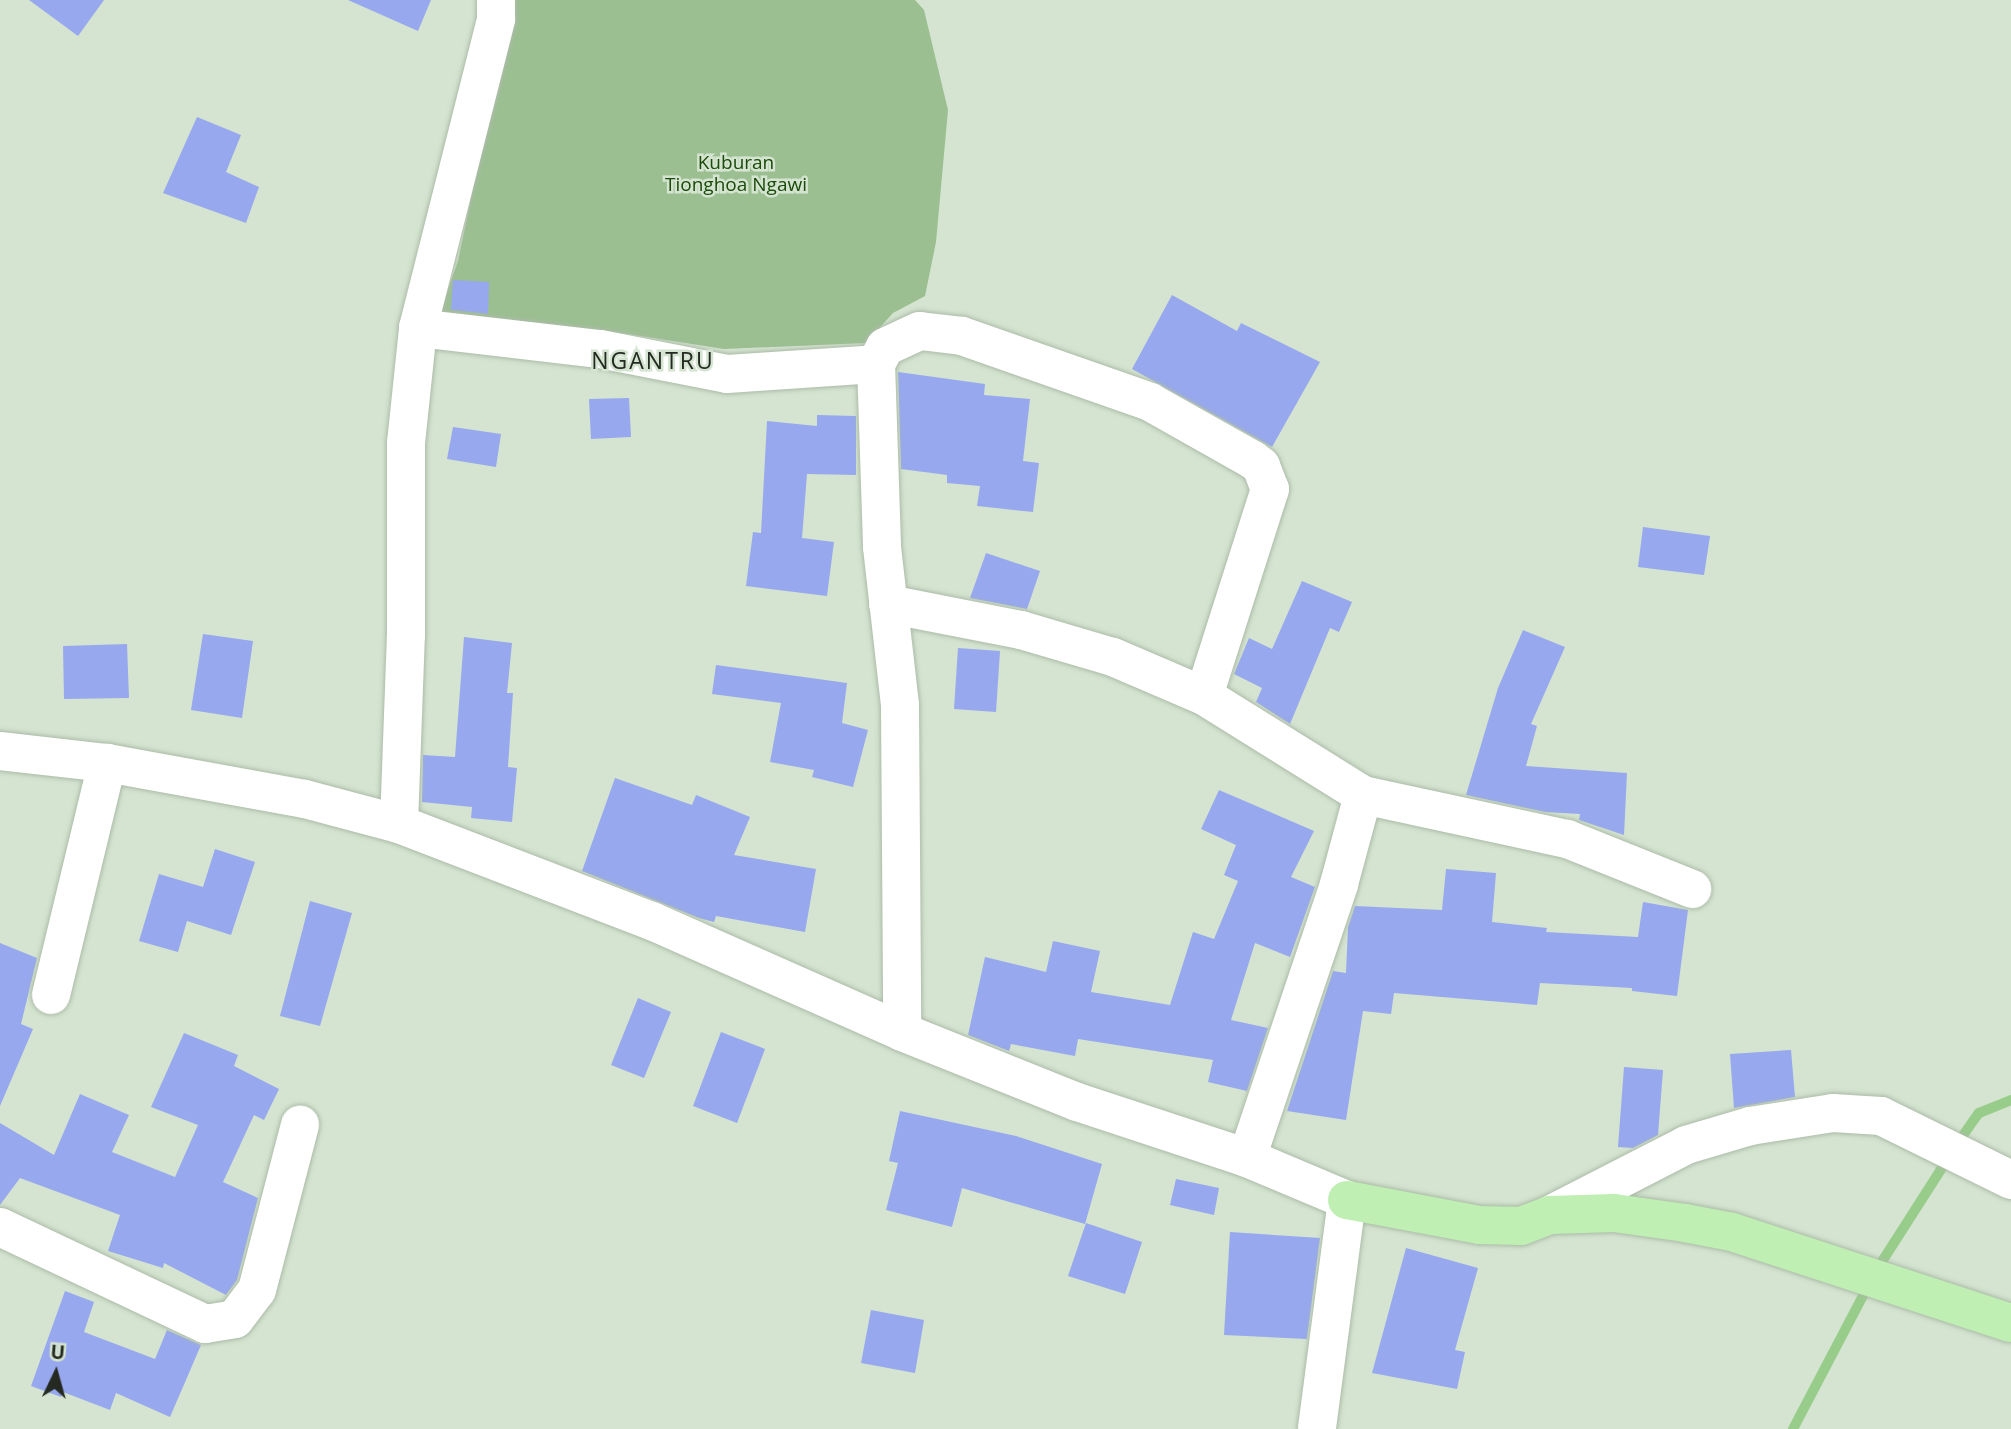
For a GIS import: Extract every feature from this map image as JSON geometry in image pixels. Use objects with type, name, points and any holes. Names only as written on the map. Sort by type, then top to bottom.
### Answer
[{"type":"main road","points":[[1347,1200],[1479,1225],[1521,1226],[1550,1215],[1615,1213],[1732,1232],[2000,1321]]},
{"type":"street","points":[[399,824],[406,635],[406,443],[418,328],[496,19],[496,0]]},
{"type":"street","points":[[418,328],[600,349],[727,374],[876,364]]},
{"type":"street","points":[[902,1032],[900,705],[888,604],[876,364],[885,347],[899,337],[920,331],[962,336],[1150,402],[1261,466],[1270,489],[1204,696]]},
{"type":"street","points":[[888,604],[1021,630],[1113,657],[1204,696],[1363,795],[1567,839],[1692,889]]},
{"type":"street","points":[[0,751],[107,763],[305,799],[399,824],[652,921],[902,1032],[1077,1102],[1247,1158],[1347,1200],[1317,1429]]},
{"type":"street","points":[[51,996],[107,763]]},
{"type":"street","points":[[1247,1158],[1339,884],[1363,795]]},
{"type":"street","points":[[1550,1215],[1686,1145],[1750,1126],[1833,1113],[1881,1116],[2011,1180]]},
{"type":"street","points":[[0,1227],[205,1324],[228,1322],[242,1315],[257,1290],[300,1125]]},
{"type":"green space","name":"Kuburan Tionghoa Ngawi","points":[[512,0],[915,0],[924,10],[948,110],[936,242],[925,296],[893,313],[866,343],[724,349],[602,330],[438,318],[458,261]]},
{"type":"building","points":[[29,0],[104,0],[78,36]]},
{"type":"building","points":[[348,0],[431,0],[418,31]]},
{"type":"building","points":[[197,117],[241,135],[226,172],[259,187],[246,223],[163,193]]},
{"type":"building","points":[[453,280],[489,282],[488,314],[451,310]]},
{"type":"building","points":[[1172,295],[1237,331],[1241,323],[1320,362],[1272,447],[1132,369]]},
{"type":"building","points":[[898,372],[985,384],[984,395],[1030,399],[1023,461],[1039,463],[1033,512],[977,506],[980,486],[947,483],[947,475],[901,469]]},
{"type":"building","points":[[629,398],[631,437],[591,439],[589,399]]},
{"type":"building","points":[[817,415],[856,416],[856,475],[807,474],[802,538],[834,542],[827,596],[746,586],[753,532],[761,533],[767,421],[817,426]]},
{"type":"building","points":[[453,427],[501,434],[496,467],[447,459]]},
{"type":"building","points":[[1643,527],[1710,536],[1704,575],[1638,567]]},
{"type":"building","points":[[986,553],[1040,571],[1027,609],[970,598]]},
{"type":"building","points":[[1302,581],[1352,602],[1339,632],[1330,628],[1290,724],[1256,702],[1262,688],[1234,674],[1249,638],[1272,649]]},
{"type":"building","points":[[1523,630],[1565,647],[1531,724],[1537,726],[1526,766],[1627,773],[1624,835],[1579,820],[1580,814],[1545,812],[1466,795],[1498,688]]},
{"type":"building","points":[[203,634],[253,641],[242,718],[191,710]]},
{"type":"building","points":[[464,637],[512,643],[507,693],[513,693],[508,767],[517,768],[512,822],[471,818],[472,807],[422,802],[423,755],[455,757]]},
{"type":"building","points":[[127,644],[129,698],[64,699],[63,646]]},
{"type":"building","points":[[958,648],[1000,651],[996,712],[954,709]]},
{"type":"building","points":[[716,665],[847,683],[842,723],[868,730],[853,787],[812,777],[814,770],[770,762],[781,703],[712,694]]},
{"type":"building","points":[[615,778],[692,805],[696,795],[750,817],[734,855],[816,869],[805,932],[716,916],[714,922],[699,918],[582,871]]},
{"type":"building","points":[[1219,790],[1314,831],[1291,877],[1315,887],[1290,957],[1255,943],[1231,1020],[1268,1028],[1247,1091],[1208,1082],[1213,1060],[1078,1039],[1075,1056],[1011,1044],[1009,1051],[968,1035],[985,957],[1046,972],[1053,941],[1100,951],[1091,992],[1170,1005],[1193,932],[1214,939],[1238,881],[1224,875],[1236,845],[1201,829]]},
{"type":"building","points":[[215,849],[255,862],[231,935],[187,921],[178,952],[139,941],[159,874],[203,887]]},
{"type":"building","points":[[1446,869],[1496,873],[1492,922],[1547,928],[1546,932],[1638,937],[1643,902],[1688,910],[1677,996],[1632,991],[1632,988],[1540,983],[1537,1005],[1394,993],[1391,1014],[1363,1011],[1346,1120],[1287,1111],[1333,971],[1346,973],[1348,927],[1355,906],[1442,910]]},
{"type":"building","points":[[310,901],[352,913],[320,1026],[280,1016]]},
{"type":"building","points":[[0,943],[37,958],[21,1024],[33,1029],[0,1106]]},
{"type":"building","points":[[638,998],[671,1012],[644,1078],[611,1065]]},
{"type":"building","points":[[721,1032],[765,1049],[737,1123],[693,1106]]},
{"type":"building","points":[[184,1033],[238,1055],[234,1066],[279,1089],[264,1120],[254,1115],[223,1182],[258,1198],[237,1280],[226,1295],[164,1263],[163,1268],[108,1251],[120,1215],[20,1178],[0,1205],[0,1123],[54,1155],[80,1094],[129,1115],[112,1152],[175,1177],[198,1125],[151,1107]]},
{"type":"building","points":[[1791,1050],[1795,1097],[1734,1108],[1730,1054]]},
{"type":"building","points":[[1624,1067],[1663,1070],[1658,1135],[1633,1148],[1618,1147]]},
{"type":"building","points":[[900,1111],[1016,1136],[1102,1164],[1085,1224],[962,1188],[952,1227],[886,1210],[898,1163],[889,1161]]},
{"type":"building","points":[[1176,1179],[1219,1188],[1214,1215],[1170,1205]]},
{"type":"building","points":[[1086,1223],[1142,1242],[1125,1294],[1068,1276]]},
{"type":"building","points":[[1230,1232],[1320,1238],[1307,1339],[1224,1335]]},
{"type":"building","points":[[1406,1248],[1478,1268],[1455,1350],[1465,1352],[1457,1389],[1372,1373]]},
{"type":"building","points":[[65,1291],[94,1302],[84,1332],[155,1359],[167,1330],[201,1345],[170,1417],[116,1393],[110,1410],[63,1392],[61,1397],[31,1386]]},
{"type":"building","points":[[871,1310],[924,1320],[915,1373],[861,1363]]},
{"type":"waterway","points":[[1957,1144],[1979,1113],[2011,1100]]},
{"type":"waterway","points":[[1876,1271],[1949,1157]]},
{"type":"waterway","points":[[1793,1429],[1869,1284]]},
{"type":"district","name":"NGANTRU","points":[[653,360]]}]
